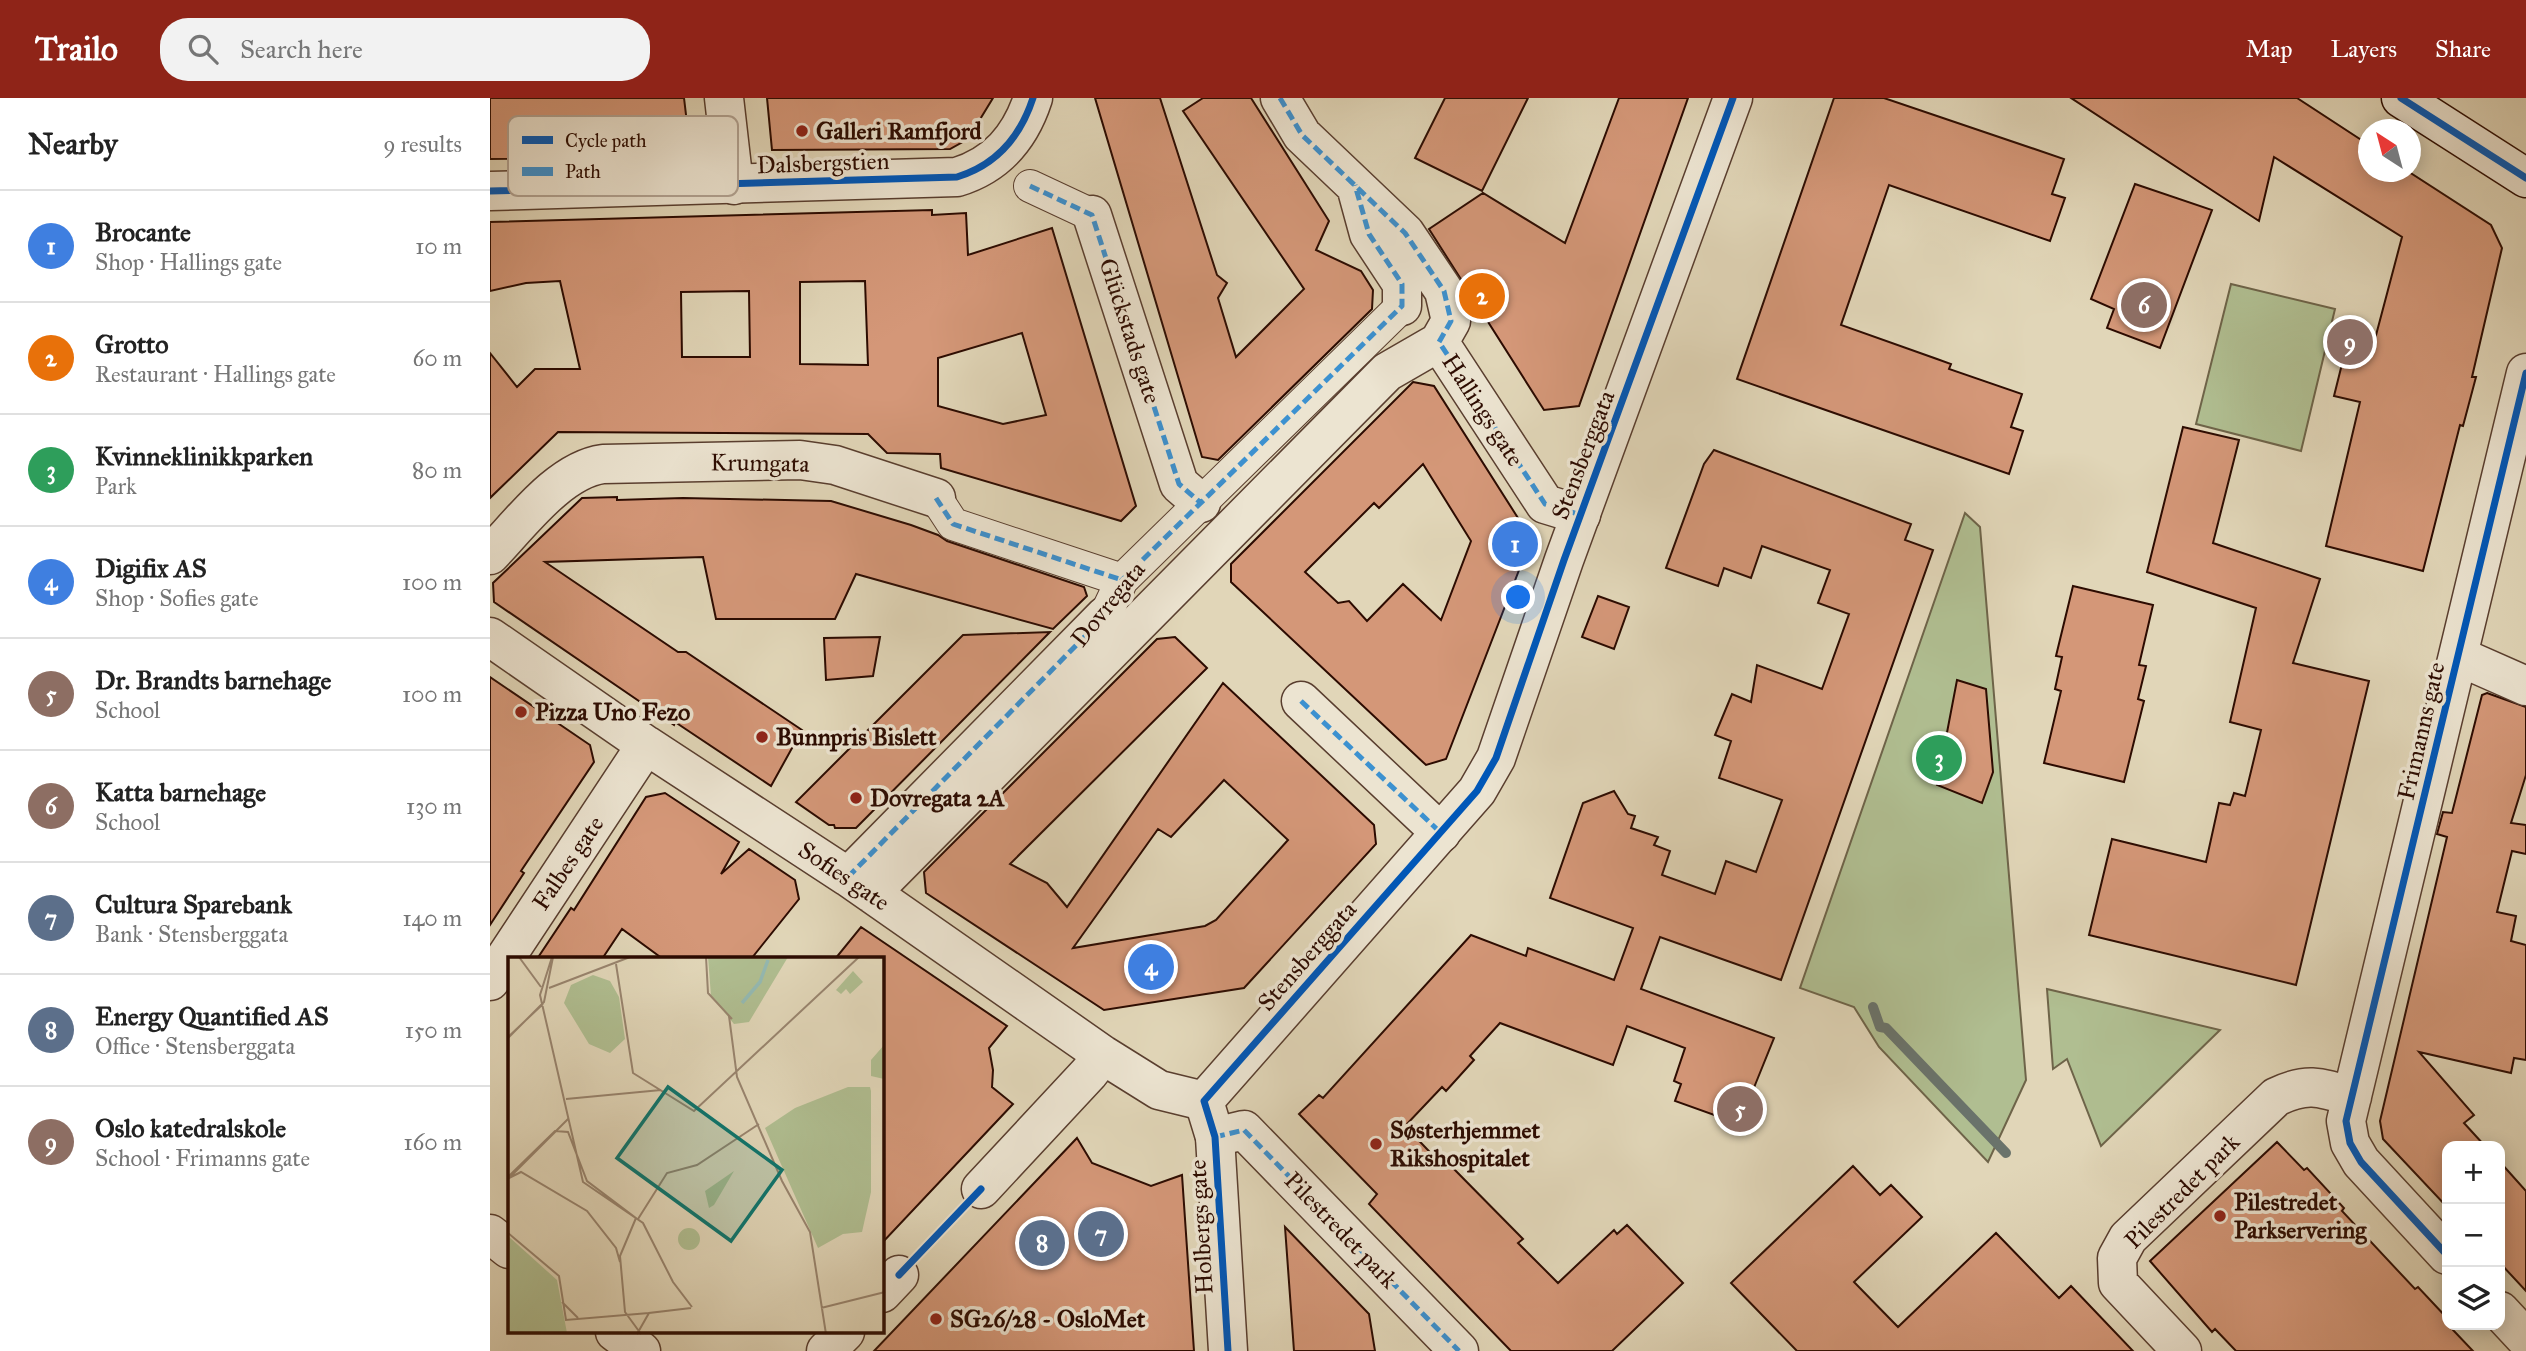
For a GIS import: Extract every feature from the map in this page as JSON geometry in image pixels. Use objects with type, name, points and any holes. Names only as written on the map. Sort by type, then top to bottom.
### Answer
[{"type":"street","points":[[724,98],[726,116]]},
{"type":"street","name":"Dalsbergstien","points":[[738,185],[957,177],[978,170],[998,158],[1021,127],[1033,98]]},
{"type":"street","name":"Hallings gate","points":[[1280,98],[1302,135],[1405,233],[1444,291],[1451,321],[1439,342],[1545,504],[1581,515]]},
{"type":"street","name":"Stensberggata","points":[[1204,1101],[1441,833],[1476,791],[1496,758],[1581,515],[1733,98]]},
{"type":"street","points":[[2401,98],[2526,178]]},
{"type":"street","points":[[1355,185],[1369,234],[1402,284],[1402,306]]},
{"type":"street","name":"Glückstads gate","points":[[1030,186],[1092,215],[1179,484],[1201,503]]},
{"type":"street","name":"Dalsbergstien","points":[[490,191],[508,191]]},
{"type":"street","name":"Dovregata","points":[[859,885],[1105,616],[1122,580],[1402,306]]},
{"type":"street","name":"Dovregata","points":[[859,885],[1387,372],[1439,342]]},
{"type":"street","name":"Frimanns gate","points":[[2442,1250],[2361,1162],[2350,1143],[2346,1121],[2526,373]]},
{"type":"street","name":"Krumgata","points":[[490,555],[563,481],[584,467],[800,460],[835,466],[936,498],[953,524],[1122,580]]},
{"type":"street","name":"Sofies gate","points":[[490,637],[646,746],[859,885],[1102,1055],[1159,1090],[1204,1101]]},
{"type":"street","points":[[2458,656],[2526,685]]},
{"type":"street","points":[[1301,701],[1441,833]]},
{"type":"street","name":"Falbes gate","points":[[490,981],[646,746]]},
{"type":"street","points":[[981,1189],[1089,1073],[1102,1055]]},
{"type":"street","name":"Pilestredet park","points":[[2182,1351],[2118,1283],[2117,1258],[2128,1238],[2276,1097],[2293,1089],[2314,1085],[2352,1097]]},
{"type":"street","name":"Holbergs gate","points":[[1204,1101],[1215,1138],[1227,1351]]},
{"type":"street","name":"Pilestredet park","points":[[1215,1138],[1244,1130],[1459,1351]]},
{"type":"street","points":[[490,1234],[508,1248]]},
{"type":"street","points":[[2505,1316],[2526,1339]]},
{"type":"street","points":[[618,1334],[641,1351]]},
{"type":"street","points":[[826,1351],[843,1334]]},
{"type":"green space","points":[[2231,284],[2335,309],[2301,451],[2196,424]]},
{"type":"green space","points":[[1965,513],[1980,527],[2026,1080],[1988,1162],[1879,1047],[1854,1007],[1800,988]]},
{"type":"green space","points":[[2047,989],[2220,1030],[2101,1146],[2067,1059],[2053,1069]]},
{"type":"building","points":[[490,98],[684,98],[686,116],[508,116],[508,159],[490,159]]},
{"type":"building","points":[[767,98],[993,98],[968,139],[950,149],[772,150]]},
{"type":"building","points":[[1095,98],[1160,98],[1217,275],[1227,283],[1218,298],[1236,357],[1304,289],[1183,111],[1203,98],[1251,98],[1329,221],[1316,250],[1361,271],[1373,290],[1372,309],[1218,460],[1202,457]]},
{"type":"building","points":[[1445,98],[1528,98],[1482,191],[1415,158]]},
{"type":"building","points":[[1619,98],[1688,98],[1579,406],[1544,410],[1429,229],[1483,193],[1565,243]]},
{"type":"building","points":[[1834,98],[1884,98],[2064,159],[2052,194],[2065,198],[2050,241],[1889,185],[1841,325],[1951,364],[1949,369],[2022,394],[2011,427],[2023,431],[2009,474],[1737,379]]},
{"type":"building","points":[[2071,98],[2297,98],[2358,138],[2358,182],[2421,182],[2421,180],[2491,225],[2502,248],[2472,377],[2476,377],[2463,426],[2460,425],[2423,571],[2326,546],[2360,402],[2334,396],[2346,348],[2371,354],[2402,237],[2274,157],[2259,221]]},
{"type":"building","points":[[2135,184],[2212,210],[2160,348],[2107,328],[2114,309],[2091,299]]},
{"type":"building","points":[[932,210],[932,215],[966,213],[968,255],[1052,228],[1136,506],[1121,521],[941,468],[940,454],[887,453],[868,434],[558,432],[490,498],[490,353],[517,387],[535,369],[580,369],[560,281],[526,283],[490,291],[490,222]],"holes":[[[865,281],[868,365],[800,364],[800,282]],[[749,291],[750,357],[682,357],[681,292]],[[1022,333],[1046,415],[1003,424],[938,406],[938,358]]]},
{"type":"building","points":[[1413,382],[1434,386],[1525,529],[1526,552],[1446,759],[1426,765],[1231,582],[1231,564]],"holes":[[[1423,464],[1471,541],[1441,620],[1403,584],[1367,621],[1349,601],[1338,603],[1305,572],[1374,503],[1379,508]]]},
{"type":"building","points":[[2183,427],[2239,440],[2213,543],[2320,579],[2293,663],[2369,681],[2296,985],[2089,935],[2112,839],[2206,862],[2219,803],[2230,805],[2234,793],[2245,796],[2261,730],[2230,722],[2256,608],[2147,572]]},
{"type":"building","points":[[1714,450],[1911,524],[1905,540],[1933,550],[1781,980],[1660,937],[1641,989],[1774,1038],[1753,1090],[1740,1094],[1731,1121],[1675,1101],[1681,1084],[1674,1081],[1685,1048],[1627,1026],[1613,1065],[1500,1023],[1470,1056],[1474,1060],[1446,1091],[1442,1087],[1405,1126],[1444,1167],[1448,1163],[1523,1239],[1518,1243],[1558,1283],[1614,1230],[1617,1234],[1627,1225],[1683,1283],[1612,1351],[1511,1351],[1369,1204],[1377,1194],[1299,1114],[1319,1095],[1323,1098],[1471,935],[1526,956],[1528,948],[1614,980],[1633,928],[1550,898],[1583,803],[1614,791],[1628,814],[1635,816],[1631,828],[1658,837],[1654,845],[1670,851],[1662,875],[1715,894],[1726,861],[1756,872],[1782,800],[1719,778],[1731,741],[1715,735],[1732,694],[1751,702],[1757,665],[1822,689],[1849,614],[1818,603],[1830,570],[1762,546],[1751,578],[1724,568],[1718,586],[1666,568],[1704,464]]},
{"type":"building","points":[[617,497],[617,500],[683,498],[831,501],[911,525],[947,541],[1084,587],[1087,596],[1053,629],[856,574],[835,619],[716,619],[703,557],[545,562],[678,652],[686,652],[802,730],[771,786],[675,722],[674,725],[494,602],[493,583],[582,498]]},
{"type":"building","points":[[2073,586],[2153,605],[2139,665],[2146,666],[2138,699],[2144,701],[2124,782],[2044,763],[2061,691],[2055,689],[2062,657],[2056,656]]},
{"type":"building","points":[[1598,596],[1629,607],[1614,649],[1582,637]]},
{"type":"building","points":[[1050,632],[856,828],[835,828],[796,802],[963,635]]},
{"type":"building","points":[[880,637],[873,676],[826,680],[824,638]]},
{"type":"building","points":[[1175,637],[1207,668],[1010,864],[1047,883],[1067,907],[1223,683],[1374,825],[1376,844],[1244,988],[1104,1010],[926,893],[924,872],[1157,639]],"holes":[[[1224,780],[1288,840],[1216,920],[1205,926],[1073,948],[1158,829],[1171,837]]]},
{"type":"building","points":[[490,677],[590,745],[594,762],[521,871],[524,873],[490,925]]},
{"type":"building","points":[[1957,680],[1986,689],[1993,772],[1982,803],[1937,785]]},
{"type":"building","points":[[2487,693],[2526,707],[2526,775],[2511,823],[2526,825],[2526,854],[2512,851],[2497,912],[2516,916],[2511,941],[2526,945],[2526,1060],[2514,1058],[2511,1073],[2419,1052],[2474,1115],[2464,1123],[2480,1141],[2442,1141],[2442,1202],[2383,1139],[2380,1121],[2447,837],[2437,834],[2443,812],[2452,813],[2482,695]]},
{"type":"building","points":[[665,793],[739,842],[721,874],[749,849],[795,880],[799,899],[753,957],[660,957],[622,929],[603,957],[538,957],[571,908],[574,910],[646,797]]},
{"type":"building","points":[[861,927],[1007,1026],[989,1048],[993,1070],[992,1087],[1013,1104],[884,1241],[884,957],[837,957]]},
{"type":"building","points":[[1077,1138],[1092,1163],[1151,1186],[1182,1175],[1194,1351],[874,1351]]},
{"type":"building","points":[[2277,1142],[2304,1170],[2307,1168],[2344,1208],[2342,1211],[2415,1289],[2418,1287],[2442,1313],[2442,1330],[2453,1330],[2473,1351],[2236,1351],[2215,1329],[2212,1332],[2150,1261]]},
{"type":"building","points":[[1853,1166],[1880,1195],[1891,1185],[1922,1217],[1854,1282],[1898,1327],[1996,1233],[2059,1298],[2071,1286],[2133,1351],[1797,1351],[1731,1283]]},
{"type":"building","points":[[2505,1168],[2526,1191],[2526,1291],[2505,1268]]},
{"type":"building","points":[[1285,1227],[1369,1314],[1375,1351],[1294,1351]]},
{"type":"waterway","points":[[1873,1007],[1880,1027],[1886,1028],[2006,1153]]},
{"type":"marked path","points":[[1280,98],[1302,135],[1405,233],[1444,291],[1451,321],[1439,342],[1545,504],[1581,515]]},
{"type":"marked path","points":[[848,877],[1105,616],[1122,580],[1402,306],[1402,284],[1369,234],[1355,185]]},
{"type":"marked path","points":[[1030,186],[1092,215],[1179,484],[1201,503]]},
{"type":"marked path","points":[[936,498],[953,524],[1122,580]]},
{"type":"marked path","points":[[1301,701],[1441,833]]},
{"type":"marked path","points":[[1215,1137],[1244,1130],[1459,1351]]},
{"type":"cycle path","points":[[738,184],[957,177],[984,165],[1005,148],[1021,126],[1033,98]]},
{"type":"cycle path","points":[[1228,1351],[1215,1137],[1204,1101],[1477,791],[1496,758],[1564,560],[1733,98]]},
{"type":"cycle path","points":[[2401,98],[2526,178]]},
{"type":"cycle path","points":[[490,191],[508,190]]},
{"type":"cycle path","points":[[2442,1250],[2361,1162],[2350,1143],[2346,1121],[2526,373]]},
{"type":"cycle path","points":[[899,1275],[981,1189]]},
{"type":"place","name":"Galleri Ramfjord","points":[[802,131]]},
{"type":"place","name":"Grotto","points":[[1482,296]]},
{"type":"place","name":"Katta barnehage","points":[[2144,305]]},
{"type":"place","name":"Oslo katedralskole","points":[[2350,342]]},
{"type":"place","name":"Brocante","points":[[1515,544]]},
{"type":"place","name":"Pizza Uno Fezo","points":[[521,712]]},
{"type":"place","name":"Bunnpris Bislett","points":[[762,737]]},
{"type":"place","name":"Kvinneklinikkparken","points":[[1939,758]]},
{"type":"place","name":"Dovregata 2A","points":[[856,798]]},
{"type":"place","name":"Digifix AS","points":[[1151,967]]},
{"type":"place","name":"Dr. Brandts barnehage","points":[[1740,1109]]},
{"type":"place","name":"Søsterhjemmet Rikshospitalet","points":[[1376,1144]]},
{"type":"place","name":"Pilestredet Parkservering","points":[[2220,1216]]},
{"type":"place","name":"Cultura Sparebank","points":[[1101,1234]]},
{"type":"place","name":"Energy Quantified AS","points":[[1042,1243]]},
{"type":"place","name":"SG26/28 - OsloMet","points":[[936,1319]]}]
